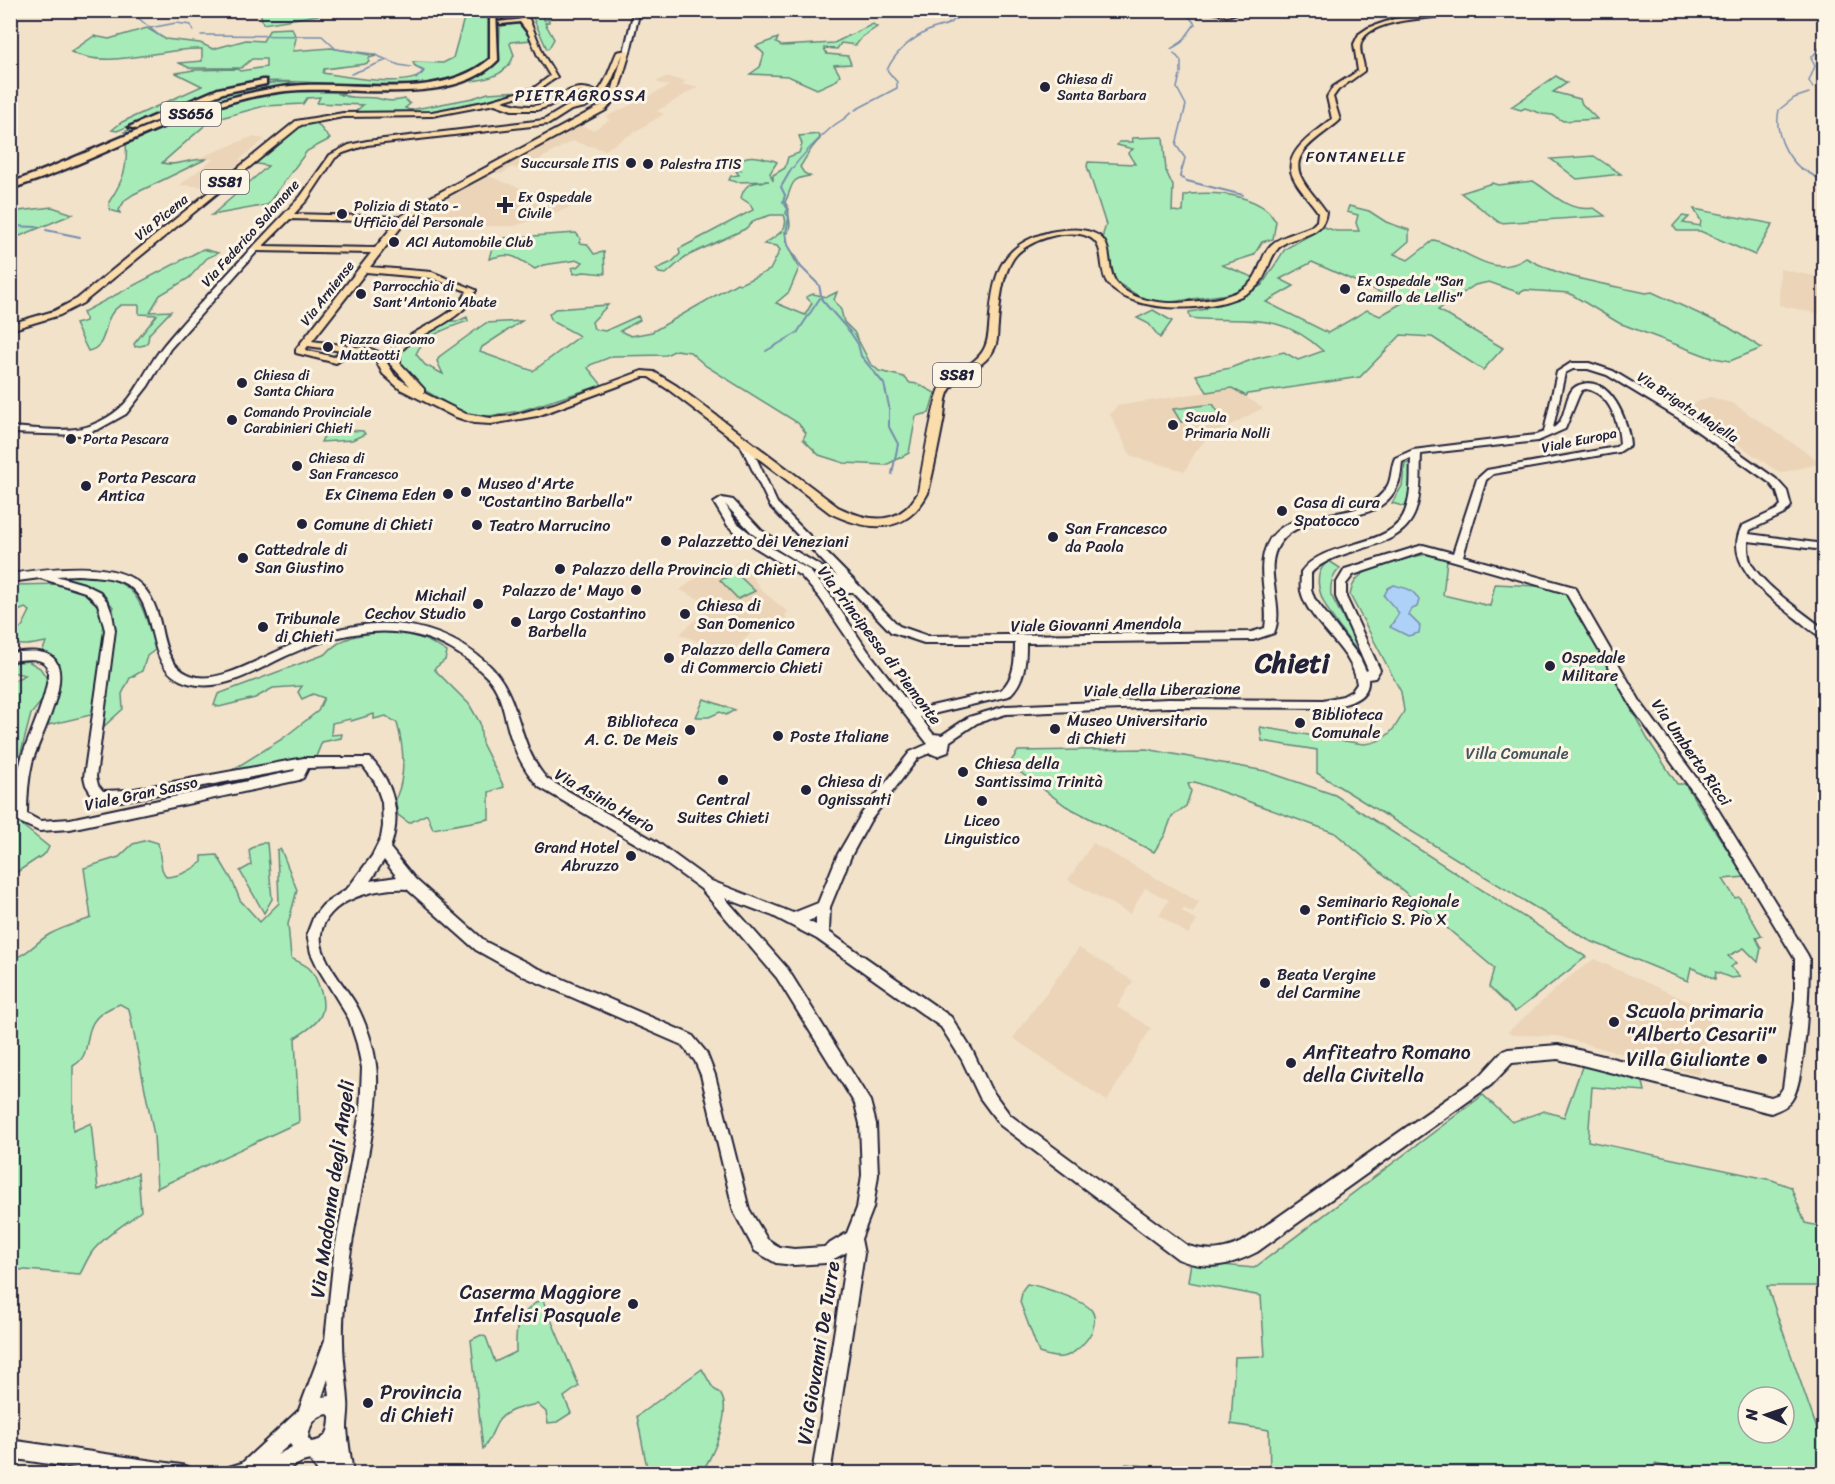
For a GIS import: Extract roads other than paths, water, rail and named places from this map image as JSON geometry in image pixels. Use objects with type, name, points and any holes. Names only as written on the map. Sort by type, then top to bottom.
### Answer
[{"type":"highway","points":[[498,15],[522,14]]},
{"type":"highway","points":[[498,15],[522,20],[532,34]]},
{"type":"highway","name":"SS656","points":[[10,186],[237,98],[296,88],[414,87],[470,76],[483,70],[494,60],[498,15]]},
{"type":"highway","name":"SS656","points":[[10,181],[190,102],[233,87],[284,81],[353,89]]},
{"type":"main road","points":[[1208,10],[1227,15],[1244,10]]},
{"type":"main road","name":"SS81","points":[[430,400],[473,420],[503,421],[651,374],[673,388],[834,510],[852,520],[870,523],[892,521],[910,514],[919,504],[944,390],[953,378],[983,356],[990,347],[999,283],[1005,265],[1015,251],[1040,238],[1075,232],[1097,238],[1103,248],[1111,281],[1118,288],[1149,303],[1165,306],[1220,298],[1245,291],[1260,277],[1275,246],[1315,228],[1322,222],[1322,212],[1297,178],[1293,167],[1294,159],[1336,120],[1330,97],[1361,71],[1362,64],[1357,47],[1360,38],[1377,25],[1438,15],[1445,13],[1445,10]]},
{"type":"main road","points":[[488,105],[515,94],[536,89],[554,77],[522,14]]},
{"type":"main road","points":[[522,14],[547,56],[546,63]]},
{"type":"main road","points":[[571,108],[590,104],[602,94],[624,52]]},
{"type":"main road","points":[[287,216],[402,220],[603,108],[614,96],[624,52]]},
{"type":"main road","name":"SS81","points":[[488,105],[541,107],[573,90],[583,89],[593,92],[571,108]]},
{"type":"main road","points":[[500,105],[515,94]]},
{"type":"main road","name":"Via Picena","points":[[10,327],[57,313],[80,301],[299,123],[343,115],[421,115],[488,105]]},
{"type":"main road","name":"Via Federico Salomone","points":[[256,248],[306,196],[319,171],[330,158],[348,148],[367,143],[546,122],[571,108]]},
{"type":"main road","name":"Via Arniense","points":[[351,349],[336,360],[299,351],[402,220]]},
{"type":"main road","points":[[256,248],[377,251]]},
{"type":"main road","points":[[362,269],[432,275],[472,290],[470,299],[457,311],[410,338],[395,352],[395,364],[430,400]]},
{"type":"main road","points":[[306,342],[371,351],[378,355],[384,371],[395,383],[430,400]]},
{"type":"street","points":[[624,52],[630,39],[637,10]]},
{"type":"street","name":"Via Federico Salomone","points":[[10,430],[72,433],[96,427],[131,405],[166,348],[256,248]]},
{"type":"street","name":"Via Brigata Majella","points":[[1548,431],[1561,372],[1571,366],[1589,366],[1610,373],[1683,417],[1778,486],[1786,502],[1784,510],[1749,526],[1743,537]]},
{"type":"street","name":"Viale Europa","points":[[1457,558],[1482,479],[1490,472],[1619,449],[1626,444],[1608,396],[1597,388],[1581,387],[1576,390],[1562,427],[1557,431],[1548,431]]},
{"type":"street","points":[[1362,675],[1351,653],[1309,599],[1305,589],[1306,572],[1317,561],[1396,532],[1409,518],[1415,493],[1416,452],[1538,438],[1548,431]]},
{"type":"street","name":"Viale Giovanni Amendola","points":[[744,442],[774,504],[818,552],[895,629],[914,638],[928,640],[1253,636],[1270,630],[1274,615],[1268,562],[1274,544],[1283,533],[1298,524],[1360,512],[1379,503],[1394,484],[1398,460],[1416,452]]},
{"type":"street","name":"Via Principessa di Piemonte","points":[[857,589],[849,589],[758,533],[730,502],[719,503],[732,524],[757,544],[805,573],[824,595],[864,654],[935,742]]},
{"type":"street","points":[[1824,546],[1743,537],[1744,559],[1750,569],[1824,634]]},
{"type":"street","name":"Via Umberto Ricci","points":[[822,935],[946,1022],[967,1055],[985,1093],[1005,1120],[1184,1253],[1204,1259],[1230,1258],[1251,1246],[1486,1080],[1508,1056],[1558,1052],[1770,1105],[1784,1099],[1790,1090],[1802,999],[1802,958],[1705,799],[1637,706],[1570,591],[1430,549],[1418,549],[1349,572],[1344,577],[1341,597],[1374,670],[1371,675],[1362,675]]},
{"type":"street","name":"Via Asinio Herio","points":[[10,578],[43,573],[91,572],[116,577],[137,586],[146,598],[163,660],[188,679],[208,682],[234,674],[312,641],[364,628],[388,626],[426,633],[459,647],[496,678],[533,775],[652,846],[704,884]]},
{"type":"street","points":[[43,573],[45,576],[96,593],[108,608],[110,630],[90,777],[96,794],[104,797],[129,795],[304,763],[358,760],[368,762],[386,791],[388,799],[390,822],[374,875],[380,882],[390,873],[392,860]]},
{"type":"street","points":[[914,714],[1005,693],[1014,686],[1020,670],[1021,640]]},
{"type":"street","name":"Viale Gran Sasso","points":[[10,657],[46,659],[52,664],[54,673],[44,718],[28,756],[21,798],[21,817],[39,826],[70,824],[258,785],[299,775],[304,763]]},
{"type":"street","name":"Viale della Liberazione","points":[[823,907],[845,854],[866,817],[914,755],[973,720],[1006,710],[1168,703],[1323,704],[1349,699],[1359,691],[1363,684],[1362,675]]},
{"type":"street","points":[[380,855],[392,860],[410,882],[481,946],[528,972],[687,1040],[701,1057],[708,1075],[742,1212],[761,1245],[776,1255],[794,1257],[826,1255],[852,1239],[866,1208],[870,1175],[868,1124],[862,1101],[782,973],[704,884]]},
{"type":"street","name":"Via Madonna degli Angeli","points":[[334,1341],[343,1247],[369,1105],[369,1072],[367,1052],[354,1014],[315,949],[314,935],[318,923],[327,911],[352,892],[380,855]]},
{"type":"street","name":"Via Madonna degli Angeli","points":[[352,892],[380,882],[410,882]]},
{"type":"street","points":[[704,884],[794,919],[822,935],[823,907]]},
{"type":"street","points":[[794,919],[823,907]]},
{"type":"street","name":"Via Giovanni De Turre","points":[[823,1466],[856,1254],[852,1239]]},
{"type":"street","points":[[334,1341],[338,1410],[341,1422],[339,1432],[344,1473]]},
{"type":"street","points":[[332,1473],[298,1441],[304,1419],[334,1341]]},
{"type":"street","points":[[243,1471],[321,1405],[330,1405],[338,1410]]},
{"type":"street","points":[[243,1471],[277,1465],[331,1444],[339,1432]]},
{"type":"street","points":[[10,1449],[182,1473]]},
{"type":"water","points":[[1394,585],[1406,588],[1417,596],[1419,600],[1417,607],[1412,609],[1409,615],[1420,626],[1419,633],[1408,636],[1390,627],[1399,613],[1384,596],[1388,588]]},
{"type":"waterway","points":[[122,10],[131,12],[150,28]]},
{"type":"waterway","points":[[855,110],[897,88],[897,82],[887,70],[905,45],[932,29],[948,24],[970,10]]},
{"type":"waterway","points":[[1171,49],[1182,42],[1195,24],[1184,10]]},
{"type":"waterway","points":[[150,28],[176,23],[191,25],[193,31]]},
{"type":"waterway","points":[[150,28],[161,37]]},
{"type":"waterway","points":[[201,35],[322,36],[336,49],[373,54],[399,65],[411,67]]},
{"type":"waterway","points":[[1813,88],[1809,81],[1815,66],[1811,58],[1824,43]]},
{"type":"waterway","points":[[1174,53],[1181,61],[1181,73]]},
{"type":"waterway","points":[[351,74],[387,60]]},
{"type":"waterway","points":[[415,67],[423,71],[416,79]]},
{"type":"waterway","points":[[1180,75],[1177,88],[1186,105],[1176,145],[1185,158],[1182,170]]},
{"type":"waterway","points":[[1780,109],[1794,98],[1809,93]]},
{"type":"waterway","points":[[1779,110],[1778,127],[1782,143],[1802,170]]},
{"type":"waterway","points":[[791,170],[816,142],[851,112]]},
{"type":"waterway","points":[[792,168],[781,187],[785,195],[783,202],[788,209],[786,213],[789,217],[786,233],[788,245],[801,267],[819,285],[822,300],[850,332],[858,344],[861,356],[884,384],[889,406],[889,427],[898,444],[892,474]]},
{"type":"waterway","points":[[1182,168],[1180,177],[1187,181],[1243,195]]},
{"type":"waterway","points":[[1801,168],[1824,182]]},
{"type":"waterway","points":[[10,226],[38,227]]},
{"type":"waterway","points":[[46,230],[80,237]]},
{"type":"waterway","points":[[766,351],[797,333],[820,298]]},
{"type":"place","name":"Chiesa di Santa Barbara","points":[[1045,87]]},
{"type":"place","name":"Succursale ITIS","points":[[631,163]]},
{"type":"place","name":"Palestra ITIS","points":[[648,164]]},
{"type":"place","name":"Ex Ospedale Civile","points":[[505,205]]},
{"type":"place","name":"Polizia di Stato - Ufficio del Personale","points":[[342,214]]},
{"type":"place","name":"ACI Automobile Club","points":[[394,242]]},
{"type":"place","name":"Ex Ospedale \"San Camillo de Lellis\"","points":[[1345,289]]},
{"type":"place","name":"Parrocchia di Sant'Antonio Abate","points":[[361,294]]},
{"type":"place","name":"Piazza Giacomo Matteotti","points":[[328,347]]},
{"type":"place","name":"Chiesa di Santa Chiara","points":[[242,383]]},
{"type":"place","name":"Comando Provinciale Carabinieri Chieti","points":[[232,420]]},
{"type":"place","name":"Scuola Primaria Nolli","points":[[1173,425]]},
{"type":"place","name":"Porta Pescara","points":[[71,439]]},
{"type":"place","name":"Chiesa di San Francesco","points":[[297,466]]},
{"type":"place","name":"Porta Pescara Antica","points":[[86,486]]},
{"type":"place","name":"Museo d'Arte \"Costantino Barbella\"","points":[[466,492]]},
{"type":"place","name":"Ex Cinema Eden","points":[[448,494]]},
{"type":"place","name":"Casa di cura Spatocco","points":[[1282,511]]},
{"type":"place","name":"Comune di Chieti","points":[[302,524]]},
{"type":"place","name":"Teatro Marrucino","points":[[477,525]]},
{"type":"place","name":"San Francesco da Paola","points":[[1053,537]]},
{"type":"place","name":"Palazzetto dei Veneziani","points":[[666,541]]},
{"type":"place","name":"Cattedrale di San Giustino","points":[[243,558]]},
{"type":"place","name":"Palazzo della Provincia di Chieti","points":[[560,569]]},
{"type":"place","name":"Palazzo de' Mayo","points":[[636,590]]},
{"type":"place","name":"Michail Cechov Studio","points":[[478,604]]},
{"type":"place","name":"Chiesa di San Domenico","points":[[685,614]]},
{"type":"place","name":"Largo Costantino Barbella","points":[[516,622]]},
{"type":"place","name":"Tribunale di Chieti","points":[[263,627]]},
{"type":"place","name":"Palazzo della Camera di Commercio Chieti","points":[[669,658]]},
{"type":"place","name":"Ospedale Militare","points":[[1550,666]]},
{"type":"place","name":"Biblioteca Comunale","points":[[1300,723]]},
{"type":"place","name":"Museo Universitario di Chieti","points":[[1055,729]]},
{"type":"place","name":"Biblioteca A. C. De Meis","points":[[690,730]]},
{"type":"place","name":"Poste Italiane","points":[[778,736]]},
{"type":"place","name":"Chiesa della Santissima Trinità","points":[[963,772]]},
{"type":"place","name":"Central Suites Chieti","points":[[723,780]]},
{"type":"place","name":"Chiesa di Ognissanti","points":[[806,790]]},
{"type":"place","name":"Liceo Linguistico","points":[[982,801]]},
{"type":"place","name":"Grand Hotel Abruzzo","points":[[631,856]]},
{"type":"place","name":"Seminario Regionale Pontificio S. Pio X","points":[[1305,910]]},
{"type":"place","name":"Beata Vergine del Carmine","points":[[1265,983]]},
{"type":"place","name":"Scuola primaria \"Alberto Cesarii\"","points":[[1614,1022]]},
{"type":"place","name":"Villa Giuliante","points":[[1762,1059]]},
{"type":"place","name":"Anfiteatro Romano della Civitella","points":[[1291,1063]]},
{"type":"place","name":"Caserma Maggiore Infelisi Pasquale","points":[[633,1304]]},
{"type":"place","name":"Provincia di Chieti","points":[[368,1403]]},
{"type":"district","name":"PIETRAGROSSA","points":[[581,95]]},
{"type":"district","name":"FONTANELLE","points":[[1356,157]]},
{"type":"district","name":"Chieti","points":[[1292,662]]},
{"type":"park label","name":"Villa Comunale","points":[[1517,753]]}]
